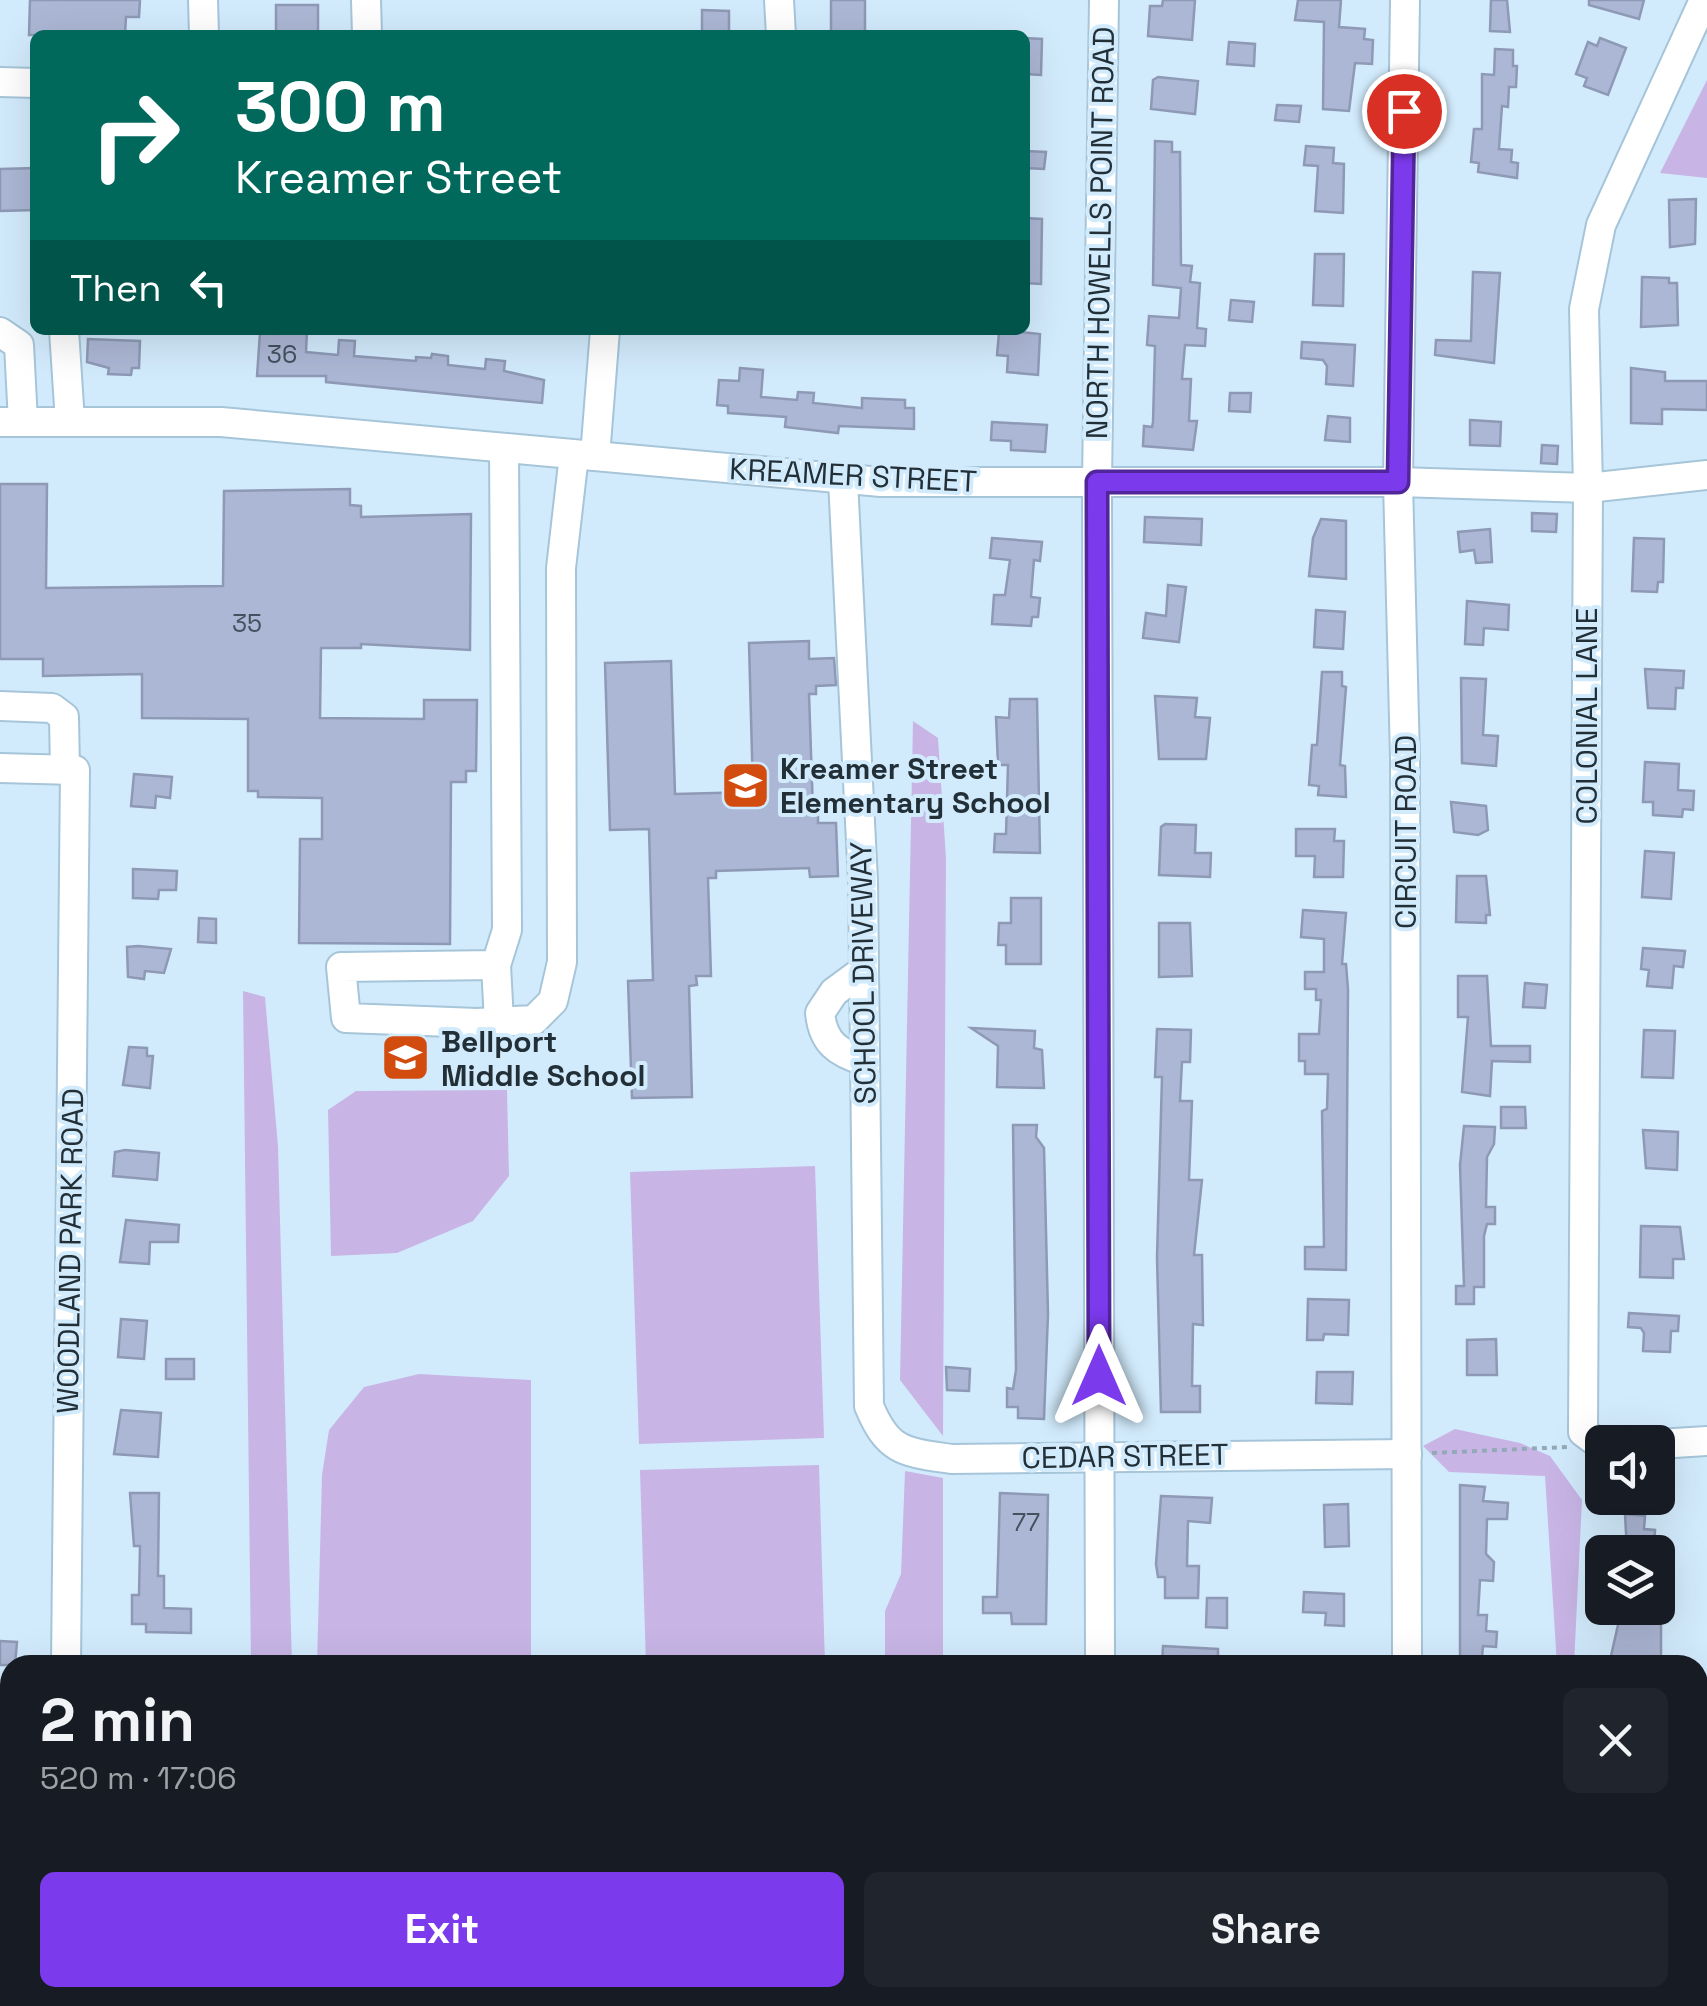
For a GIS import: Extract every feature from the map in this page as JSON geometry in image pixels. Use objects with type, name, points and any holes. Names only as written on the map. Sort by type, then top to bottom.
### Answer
[{"type":"street","points":[[203,0],[204,30]]},
{"type":"street","points":[[366,0],[367,30]]},
{"type":"street","points":[[779,0],[780,30]]},
{"type":"street","name":"NORTH HOWELLS POINT ROAD","points":[[1100,1655],[1097,482],[1104,0]]},
{"type":"street","name":"CIRCUIT ROAD","points":[[1405,0],[1398,482],[1406,758],[1407,1655]]},
{"type":"street","name":"COLONIAL LANE","points":[[1585,1434],[1588,488],[1584,309],[1601,226],[1704,0]]},
{"type":"street","points":[[0,82],[30,83]]},
{"type":"street","points":[[0,332],[19,345],[12,422]]},
{"type":"street","points":[[64,335],[70,422]]},
{"type":"street","points":[[496,965],[341,967],[346,1018],[534,1020],[553,1001],[562,962],[561,568],[604,335]]},
{"type":"street","name":"KREAMER STREET","points":[[12,422],[220,422],[843,480],[1398,482],[1588,488],[1707,475]]},
{"type":"street","points":[[499,1022],[496,965],[507,930],[504,448]]},
{"type":"street","name":"SCHOOL DRIVEWAY","points":[[843,480],[864,970],[868,1406]]},
{"type":"street","points":[[0,706],[52,708],[64,717],[64,770],[0,768]]},
{"type":"street","name":"WOODLAND PARK ROAD","points":[[64,770],[74,770],[75,837],[66,1655]]},
{"type":"street","points":[[864,970],[834,992],[820,1013],[822,1033],[836,1050],[865,1062]]},
{"type":"street","name":"CEDAR STREET","points":[[868,1406],[881,1435],[904,1452],[951,1459],[1407,1454]]},
{"type":"street","points":[[1675,1443],[1707,1441]]},
{"type":"path","points":[[1407,1454],[1585,1447]]},
{"type":"shaded area","points":[[1707,80],[1707,178],[1660,173]]},
{"type":"shaded area","points":[[913,721],[938,738],[946,858],[943,1436],[900,1380]]},
{"type":"shaded area","points":[[243,991],[265,997],[278,1146],[292,1655],[251,1655]]},
{"type":"shaded area","points":[[507,1090],[509,1176],[473,1221],[397,1253],[331,1256],[328,1110],[356,1091]]},
{"type":"shaded area","points":[[815,1166],[824,1438],[639,1444],[630,1172]]},
{"type":"shaded area","points":[[419,1374],[531,1380],[531,1655],[317,1655],[322,1475],[329,1430],[364,1387]]},
{"type":"shaded area","points":[[1455,1429],[1520,1443],[1550,1456],[1582,1500],[1574,1655],[1556,1655],[1545,1476],[1449,1472],[1423,1446]]},
{"type":"shaded area","points":[[819,1465],[825,1655],[646,1655],[640,1470]]},
{"type":"shaded area","points":[[905,1471],[943,1478],[943,1655],[885,1655],[885,1611],[901,1574]]},
{"type":"building","points":[[30,0],[140,0],[139,17],[126,17],[125,30],[30,30],[29,35]]},
{"type":"building","points":[[831,0],[865,0],[865,30],[831,30]]},
{"type":"building","points":[[1163,0],[1195,0],[1192,40],[1148,36],[1150,6],[1162,6]]},
{"type":"building","points":[[1298,0],[1341,0],[1339,27],[1365,29],[1364,39],[1373,40],[1372,64],[1355,63],[1349,111],[1323,109],[1324,22],[1295,20]]},
{"type":"building","points":[[1491,0],[1507,0],[1510,32],[1490,31]]},
{"type":"building","points":[[1589,0],[1644,0],[1639,19],[1589,5]]},
{"type":"building","points":[[276,5],[318,5],[318,30],[276,30]]},
{"type":"building","points":[[702,10],[729,11],[729,30],[702,30]]},
{"type":"building","points":[[1030,38],[1042,39],[1041,75],[1030,74]]},
{"type":"building","points":[[1600,38],[1626,48],[1608,95],[1584,86],[1587,78],[1576,74],[1588,42],[1597,46]]},
{"type":"building","points":[[1229,42],[1255,44],[1254,66],[1227,64]]},
{"type":"building","points":[[1495,49],[1513,50],[1513,66],[1517,66],[1516,87],[1509,87],[1508,107],[1502,106],[1499,149],[1512,150],[1511,162],[1518,163],[1517,178],[1478,172],[1479,163],[1471,162],[1474,129],[1482,129],[1482,74],[1494,75]]},
{"type":"building","points":[[1158,77],[1198,81],[1195,114],[1151,109],[1153,80]]},
{"type":"building","points":[[1277,105],[1301,106],[1299,122],[1275,120]]},
{"type":"building","points":[[1155,141],[1172,142],[1172,152],[1180,152],[1181,265],[1192,266],[1190,282],[1200,283],[1197,328],[1206,329],[1205,346],[1185,345],[1182,379],[1191,379],[1189,421],[1197,421],[1193,450],[1143,446],[1144,426],[1152,427],[1153,422],[1155,346],[1147,345],[1149,316],[1179,318],[1181,288],[1153,285]]},
{"type":"building","points":[[1306,146],[1334,148],[1333,163],[1344,164],[1343,213],[1315,211],[1318,166],[1304,165]]},
{"type":"building","points":[[1030,151],[1046,152],[1044,169],[1030,168]]},
{"type":"building","points":[[30,168],[30,210],[0,211],[0,169]]},
{"type":"building","points":[[1696,199],[1695,244],[1670,247],[1669,200]]},
{"type":"building","points":[[1030,218],[1042,219],[1041,284],[1030,283]]},
{"type":"building","points":[[1315,254],[1344,254],[1343,306],[1313,305]]},
{"type":"building","points":[[1473,272],[1500,273],[1494,363],[1435,355],[1436,340],[1471,341]]},
{"type":"building","points":[[1642,277],[1669,278],[1669,283],[1677,283],[1678,325],[1641,327]]},
{"type":"building","points":[[1231,300],[1254,302],[1252,322],[1229,320]]},
{"type":"building","points":[[1040,334],[1038,375],[1007,372],[1008,356],[997,355],[999,335]]},
{"type":"building","points":[[260,335],[307,335],[306,352],[338,355],[339,340],[355,341],[354,356],[416,361],[416,357],[431,358],[432,354],[448,356],[448,365],[485,369],[486,359],[505,361],[504,371],[544,380],[542,403],[326,382],[326,376],[257,376]]},
{"type":"building","points":[[88,339],[140,341],[139,368],[132,368],[131,375],[108,374],[109,368],[87,362]]},
{"type":"building","points":[[1302,342],[1355,345],[1353,386],[1326,384],[1327,366],[1323,360],[1301,358]]},
{"type":"building","points":[[740,368],[763,370],[761,397],[797,400],[798,392],[814,393],[813,403],[862,408],[862,398],[905,400],[905,408],[914,408],[914,429],[839,426],[838,433],[785,427],[786,417],[728,413],[728,406],[717,405],[719,380],[739,381]]},
{"type":"building","points":[[1631,368],[1665,372],[1665,381],[1707,381],[1707,410],[1662,409],[1662,424],[1631,423]]},
{"type":"building","points":[[1230,393],[1251,393],[1250,412],[1229,411]]},
{"type":"building","points":[[1328,416],[1350,418],[1350,442],[1325,440]]},
{"type":"building","points":[[1470,420],[1501,422],[1500,446],[1470,445]]},
{"type":"building","points":[[992,422],[1047,425],[1045,452],[1011,450],[1011,441],[991,440]]},
{"type":"building","points":[[1542,445],[1558,446],[1557,464],[1541,463]]},
{"type":"building","points":[[0,484],[47,484],[46,588],[223,586],[224,491],[350,489],[350,505],[361,506],[361,517],[471,514],[470,650],[361,644],[361,648],[321,648],[320,718],[424,719],[424,700],[477,700],[476,771],[466,771],[466,782],[451,782],[450,944],[299,943],[300,839],[322,839],[322,798],[258,797],[258,791],[248,791],[248,719],[142,718],[142,674],[43,676],[43,659],[0,659]]},
{"type":"building","points":[[1532,513],[1557,514],[1556,532],[1532,531]]},
{"type":"building","points":[[1145,517],[1202,519],[1201,545],[1144,542]]},
{"type":"building","points":[[1321,519],[1346,521],[1346,579],[1309,576],[1313,538]]},
{"type":"building","points":[[1490,529],[1492,562],[1476,563],[1474,550],[1460,552],[1458,532]]},
{"type":"building","points":[[992,538],[1042,542],[1040,561],[1034,560],[1031,597],[1040,598],[1038,617],[1032,617],[1031,626],[992,624],[994,595],[1005,595],[1010,560],[990,558]]},
{"type":"building","points":[[1634,538],[1664,539],[1663,582],[1658,582],[1657,592],[1632,591]]},
{"type":"building","points":[[1168,585],[1186,587],[1179,642],[1143,638],[1146,613],[1166,616]]},
{"type":"building","points":[[1467,601],[1509,605],[1508,630],[1484,628],[1483,645],[1465,644]]},
{"type":"building","points":[[1316,610],[1345,612],[1343,649],[1314,647]]},
{"type":"building","points":[[809,641],[809,659],[834,658],[836,685],[816,686],[816,694],[809,694],[813,811],[818,811],[818,823],[836,823],[838,876],[810,877],[809,868],[716,871],[716,878],[708,878],[711,976],[696,976],[697,985],[689,986],[692,1097],[632,1098],[628,981],[653,980],[649,829],[610,830],[605,663],[671,661],[675,794],[753,792],[749,643]]},
{"type":"building","points":[[1645,669],[1684,671],[1683,688],[1676,688],[1675,709],[1648,708]]},
{"type":"building","points":[[1322,672],[1342,672],[1342,686],[1346,687],[1340,765],[1345,766],[1346,797],[1318,795],[1319,786],[1309,785],[1312,745],[1317,745]]},
{"type":"building","points":[[1461,678],[1486,679],[1483,735],[1498,736],[1496,766],[1462,763]]},
{"type":"building","points":[[1155,696],[1197,698],[1195,717],[1210,718],[1206,759],[1159,759]]},
{"type":"building","points":[[1010,699],[1037,699],[1040,853],[994,852],[995,834],[1006,834],[1008,765],[998,765],[996,717],[1009,718]]},
{"type":"building","points":[[1645,762],[1679,764],[1678,790],[1694,791],[1693,810],[1683,809],[1682,817],[1653,815],[1653,802],[1643,802]]},
{"type":"building","points":[[134,774],[172,777],[170,798],[156,796],[155,808],[131,806]]},
{"type":"building","points":[[1451,802],[1486,806],[1488,830],[1478,835],[1454,832]]},
{"type":"building","points":[[1196,825],[1195,853],[1211,853],[1210,877],[1159,875],[1161,827]]},
{"type":"building","points":[[1296,829],[1335,829],[1334,841],[1344,841],[1343,877],[1314,877],[1315,856],[1296,856]]},
{"type":"building","points":[[1645,851],[1674,853],[1671,899],[1642,897]]},
{"type":"building","points":[[133,869],[177,871],[176,890],[159,890],[158,899],[133,898]]},
{"type":"building","points":[[1457,876],[1486,876],[1490,915],[1486,915],[1486,923],[1456,922]]},
{"type":"building","points":[[1011,898],[1041,898],[1041,964],[1006,964],[1006,945],[998,945],[999,923],[1011,923]]},
{"type":"building","points":[[1303,910],[1346,913],[1342,964],[1346,964],[1348,989],[1346,1270],[1305,1269],[1305,1247],[1324,1247],[1322,1111],[1327,1109],[1328,1074],[1305,1074],[1305,1061],[1299,1061],[1299,1034],[1319,1034],[1321,1000],[1316,1000],[1316,989],[1305,989],[1305,972],[1324,972],[1324,939],[1301,937]]},
{"type":"building","points":[[199,918],[216,919],[216,943],[198,942]]},
{"type":"building","points":[[1159,923],[1190,923],[1192,976],[1159,977]]},
{"type":"building","points":[[127,947],[171,949],[164,973],[145,971],[144,979],[128,977]]},
{"type":"building","points":[[1643,948],[1685,951],[1683,967],[1674,966],[1672,988],[1647,986],[1649,970],[1641,969]]},
{"type":"building","points":[[1458,976],[1487,976],[1491,1046],[1530,1046],[1530,1062],[1492,1061],[1490,1096],[1462,1092],[1468,1017],[1458,1017]]},
{"type":"building","points":[[1525,983],[1547,985],[1545,1008],[1523,1007]]},
{"type":"building","points":[[971,1028],[1035,1031],[1034,1048],[1042,1050],[1044,1088],[997,1087],[998,1046]]},
{"type":"building","points":[[1157,1029],[1191,1030],[1190,1062],[1182,1062],[1180,1101],[1192,1101],[1189,1180],[1202,1180],[1194,1255],[1202,1255],[1203,1325],[1193,1324],[1192,1386],[1200,1386],[1200,1412],[1161,1412],[1157,1258],[1162,1077],[1155,1077]]},
{"type":"building","points":[[1644,1030],[1675,1031],[1673,1078],[1642,1077]]},
{"type":"building","points":[[129,1047],[147,1048],[147,1056],[153,1056],[150,1088],[123,1085]]},
{"type":"building","points":[[1501,1107],[1525,1107],[1526,1128],[1501,1128]]},
{"type":"building","points":[[1013,1125],[1037,1125],[1036,1137],[1044,1148],[1048,1314],[1044,1419],[1018,1418],[1018,1407],[1007,1407],[1007,1388],[1013,1389],[1016,1370]]},
{"type":"building","points":[[1464,1126],[1495,1127],[1494,1144],[1487,1157],[1486,1207],[1495,1207],[1495,1224],[1487,1224],[1484,1287],[1474,1287],[1474,1304],[1456,1304],[1456,1286],[1464,1286],[1460,1165]]},
{"type":"building","points":[[1643,1130],[1678,1132],[1677,1170],[1646,1168]]},
{"type":"building","points":[[115,1152],[159,1153],[157,1180],[113,1176]]},
{"type":"building","points":[[126,1220],[179,1225],[178,1242],[150,1242],[149,1264],[120,1262]]},
{"type":"building","points":[[1641,1226],[1680,1227],[1684,1259],[1673,1259],[1673,1278],[1640,1277]]},
{"type":"building","points":[[1308,1299],[1349,1300],[1348,1335],[1324,1334],[1323,1340],[1307,1340]]},
{"type":"building","points":[[1629,1313],[1679,1316],[1678,1331],[1671,1331],[1670,1352],[1643,1351],[1644,1333],[1641,1328],[1628,1327]]},
{"type":"building","points":[[121,1319],[147,1321],[144,1359],[118,1357]]},
{"type":"building","points":[[1496,1339],[1497,1375],[1467,1375],[1467,1340]]},
{"type":"building","points":[[166,1359],[194,1359],[194,1379],[166,1379]]},
{"type":"building","points":[[946,1367],[970,1369],[969,1391],[947,1390]]},
{"type":"building","points":[[1317,1372],[1353,1372],[1352,1404],[1316,1403]]},
{"type":"building","points":[[121,1410],[161,1413],[158,1457],[114,1454]]},
{"type":"building","points":[[1460,1485],[1485,1487],[1483,1501],[1508,1503],[1507,1519],[1487,1519],[1486,1554],[1494,1562],[1493,1581],[1480,1580],[1478,1615],[1487,1615],[1486,1631],[1497,1632],[1496,1647],[1483,1646],[1482,1655],[1460,1655]]},
{"type":"building","points":[[130,1493],[159,1493],[158,1576],[164,1576],[164,1608],[191,1609],[191,1633],[146,1632],[146,1624],[132,1624],[132,1595],[139,1595],[140,1546],[134,1546]]},
{"type":"building","points":[[1000,1493],[1048,1495],[1046,1624],[1012,1624],[1011,1613],[983,1613],[983,1597],[997,1597]]},
{"type":"building","points":[[1161,1496],[1212,1498],[1210,1523],[1188,1521],[1187,1566],[1199,1566],[1198,1598],[1165,1598],[1165,1577],[1158,1577],[1156,1564]]},
{"type":"building","points":[[1348,1504],[1349,1546],[1325,1547],[1324,1505]]},
{"type":"building","points":[[1625,1515],[1645,1516],[1644,1529],[1655,1530],[1655,1535],[1626,1535]]},
{"type":"building","points":[[1304,1592],[1344,1594],[1344,1626],[1325,1625],[1326,1613],[1303,1612]]},
{"type":"building","points":[[1207,1598],[1227,1598],[1227,1628],[1206,1627]]},
{"type":"building","points":[[1618,1625],[1661,1625],[1661,1655],[1611,1655]]},
{"type":"building","points":[[0,1641],[17,1642],[16,1655],[0,1655]]},
{"type":"building","points":[[1163,1646],[1218,1649],[1218,1655],[1163,1655]]},
{"type":"place","name":"Kreamer Street Elementary School","points":[[745,785]]},
{"type":"place","name":"Bellport Middle School","points":[[406,1058]]},
{"type":"route","points":[[1099,1376],[1097,482],[1398,482],[1404,111]]}]
